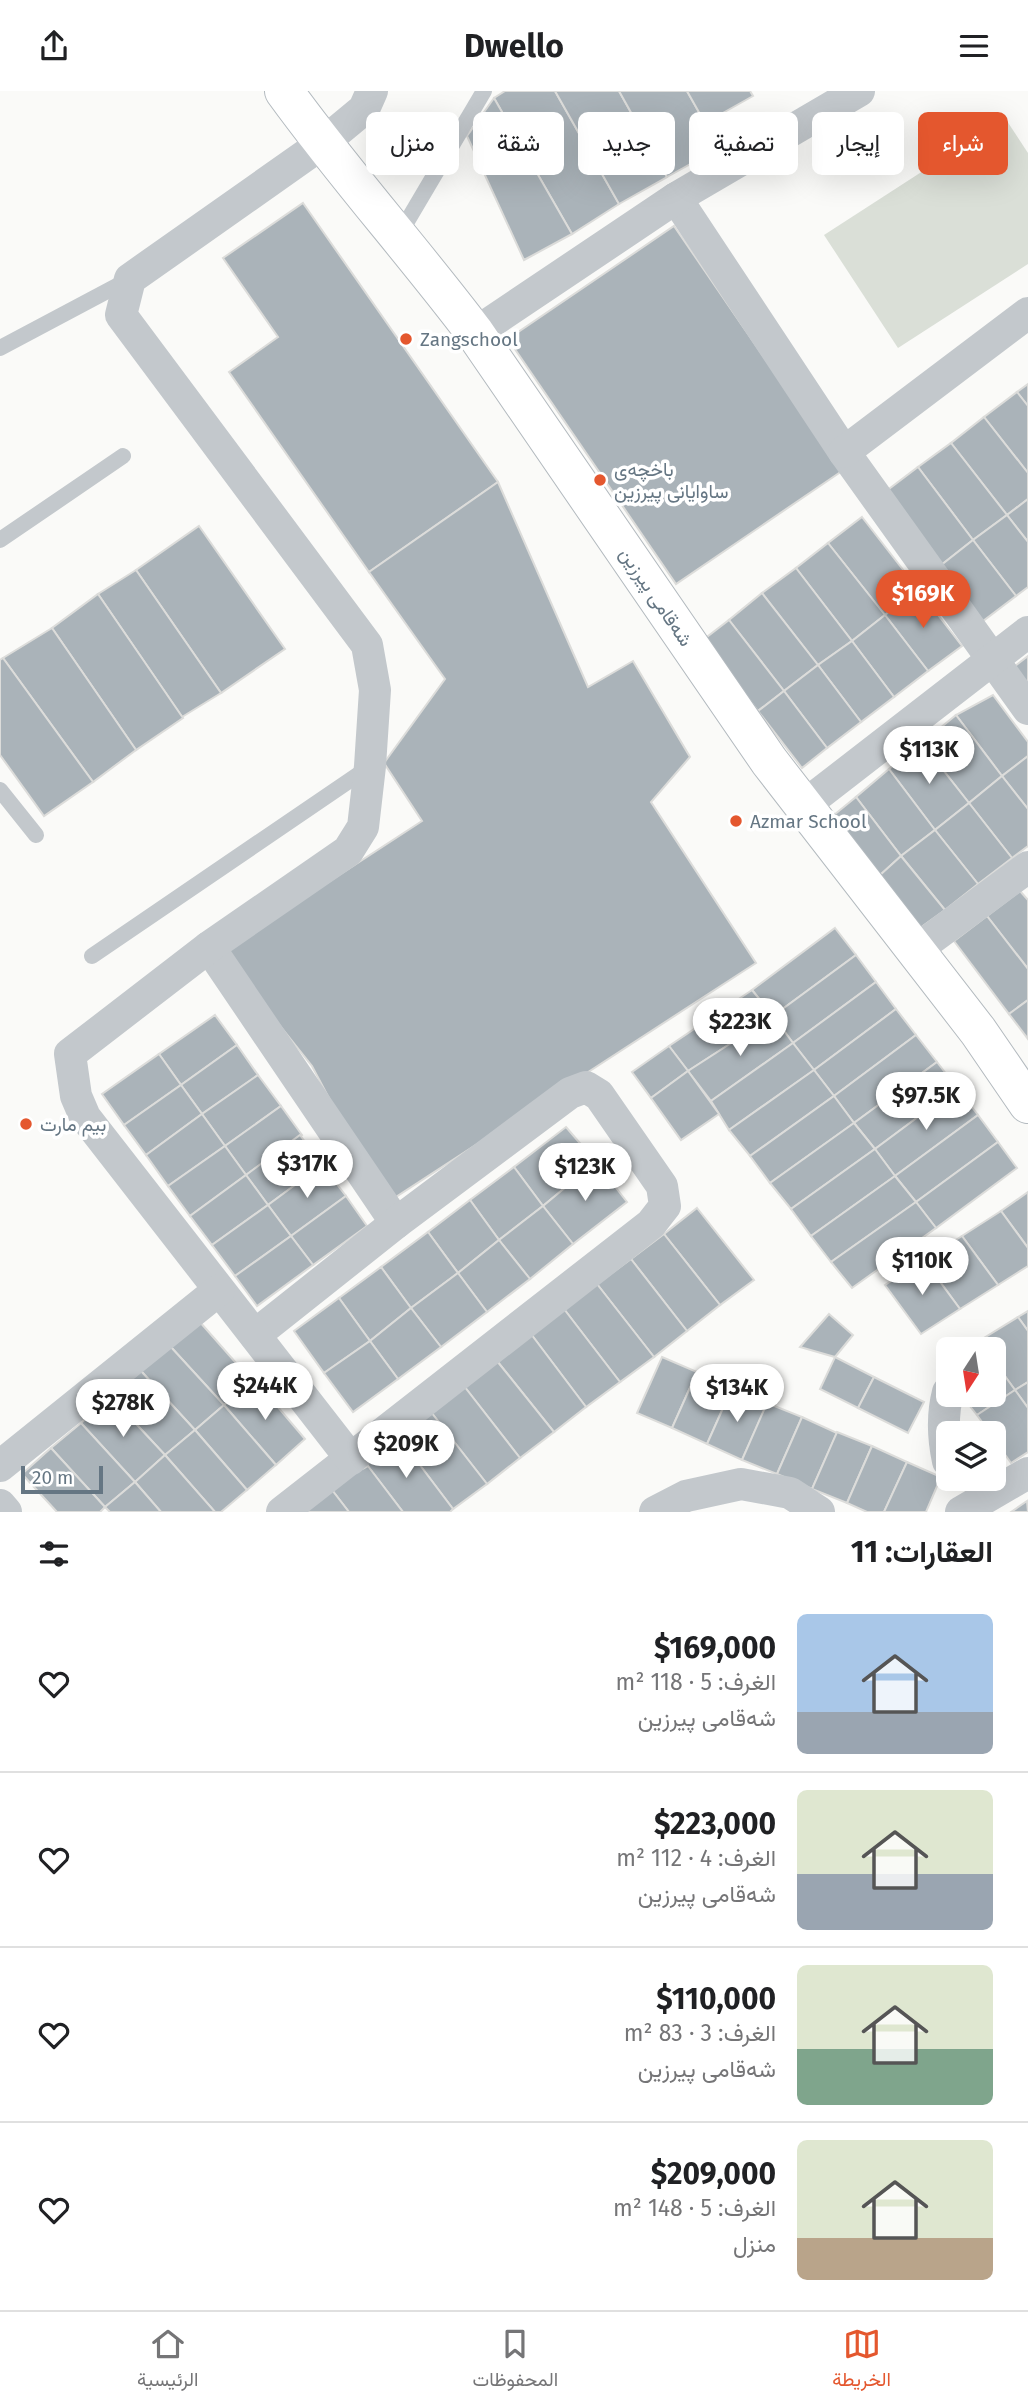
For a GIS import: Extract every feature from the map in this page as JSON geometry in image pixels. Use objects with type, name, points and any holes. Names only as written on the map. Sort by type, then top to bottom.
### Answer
[{"type":"street","name":"شەقامی پیرزین","points":[[284,91],[475,333],[736,715],[803,807],[978,1031],[1028,1104]]},
{"type":"street","points":[[351,1459],[85,1117],[76,1096],[70,1053],[209,947],[348,851],[363,827],[375,690],[367,645],[121,315],[130,279],[323,143],[364,109],[372,91]]},
{"type":"street","points":[[475,333],[676,198],[859,91]]},
{"type":"street","points":[[676,198],[844,452],[1028,709]]},
{"type":"street","points":[[844,452],[1028,314]]},
{"type":"street","points":[[803,807],[1028,632]]},
{"type":"street","points":[[916,950],[1028,867]]},
{"type":"street","points":[[209,947],[396,1223]]},
{"type":"street","points":[[255,1335],[396,1223],[570,1093],[586,1087],[599,1095],[662,1186],[664,1206],[651,1224],[282,1512]]},
{"type":"street","points":[[0,1466],[219,1290]]},
{"type":"street","points":[[963,1498],[1028,1473]]},
{"type":"street","points":[[655,1512],[686,1496],[741,1484],[790,1493],[819,1512]]},
{"type":"street","points":[[0,1505],[6,1512]]},
{"type":"lane","points":[[398,235],[484,91]]},
{"type":"lane","points":[[0,348],[130,279]]},
{"type":"lane","points":[[2,534],[123,456]]},
{"type":"lane","points":[[92,956],[370,766]]},
{"type":"lane","points":[[0,790],[36,835]]},
{"type":"shaded area","points":[[1008,123],[1028,153],[1028,264],[898,348],[824,235],[918,174],[1008,175]]},
{"type":"building","points":[[505,91],[555,91],[578,132],[578,175],[603,175],[619,204],[572,234],[538,175],[564,175],[564,112],[502,112],[494,98]]},
{"type":"building","points":[[555,91],[619,91],[631,112],[578,112],[578,132]]},
{"type":"building","points":[[619,91],[687,91],[699,112],[689,112],[689,165],[675,173],[675,112],[631,112]]},
{"type":"building","points":[[687,91],[750,91],[753,96],[725,112],[699,112]]},
{"type":"building","points":[[494,98],[502,112],[484,112]]},
{"type":"building","points":[[473,128],[473,149],[467,136]]},
{"type":"building","points":[[485,175],[538,175],[572,234],[524,260]]},
{"type":"building","points":[[603,175],[666,175],[667,177],[619,204]]},
{"type":"building","points":[[303,203],[498,482],[369,572],[229,372],[278,337],[223,258]]},
{"type":"building","points":[[674,226],[842,471],[676,584],[508,339]]},
{"type":"building","points":[[1028,384],[1028,406],[1017,392]]},
{"type":"building","points":[[1017,392],[1028,406],[1028,473],[984,417]]},
{"type":"building","points":[[984,417],[1028,473],[1028,499],[1007,515],[951,443]]},
{"type":"building","points":[[951,443],[1007,515],[973,540],[918,467]]},
{"type":"building","points":[[918,467],[973,540],[940,566],[885,492]]},
{"type":"building","points":[[498,482],[588,687],[633,661],[690,757],[651,802],[756,963],[385,1204],[312,1066],[221,952],[422,821],[384,763],[445,679],[369,572]]},
{"type":"building","points":[[1028,499],[1028,542],[1007,515]]},
{"type":"building","points":[[1007,515],[1028,542],[1028,587],[1016,596],[973,540]]},
{"type":"building","points":[[862,517],[918,589],[885,615],[828,543]]},
{"type":"building","points":[[199,526],[285,649],[221,693],[136,570]]},
{"type":"building","points":[[973,540],[1016,596],[983,621],[940,566]]},
{"type":"building","points":[[828,543],[885,615],[852,641],[796,568]]},
{"type":"building","points":[[796,568],[852,641],[818,665],[762,593]]},
{"type":"building","points":[[136,570],[221,693],[182,717],[98,594]]},
{"type":"building","points":[[918,589],[962,646],[928,671],[885,615]]},
{"type":"building","points":[[762,593],[818,665],[784,691],[729,620]]},
{"type":"building","points":[[98,594],[183,718],[136,750],[52,628]]},
{"type":"building","points":[[885,615],[928,671],[894,697],[852,641]]},
{"type":"building","points":[[729,620],[784,691],[758,711],[703,640]]},
{"type":"building","points":[[52,628],[136,750],[93,782],[3,658]]},
{"type":"building","points":[[852,641],[894,697],[861,722],[818,665]]},
{"type":"building","points":[[1028,656],[1028,692],[1011,669]]},
{"type":"building","points":[[3,658],[93,782],[44,816],[0,755],[0,660]]},
{"type":"building","points":[[818,665],[861,722],[827,748],[784,691]]},
{"type":"building","points":[[784,691],[827,748],[802,768],[758,711]]},
{"type":"building","points":[[993,695],[1028,742],[1028,756],[1002,776],[956,715]]},
{"type":"building","points":[[956,715],[1002,776],[969,803],[922,743]]},
{"type":"building","points":[[922,743],[969,803],[935,830],[889,769]]},
{"type":"building","points":[[1028,756],[1028,809],[1002,776]]},
{"type":"building","points":[[889,769],[935,830],[901,856],[856,797]]},
{"type":"building","points":[[1002,776],[1028,809],[1028,846],[1012,858],[969,803]]},
{"type":"building","points":[[856,797],[901,856],[879,876],[829,819]]},
{"type":"building","points":[[969,803],[1012,858],[978,884],[935,830]]},
{"type":"building","points":[[935,830],[978,884],[945,910],[901,856]]},
{"type":"building","points":[[901,856],[945,910],[920,928],[879,876]]},
{"type":"building","points":[[1020,891],[1028,900],[1028,969],[987,916]]},
{"type":"building","points":[[987,916],[1028,969],[1028,1000],[1009,1014],[954,941]]},
{"type":"building","points":[[835,928],[856,955],[773,1016],[752,990]]},
{"type":"building","points":[[856,955],[876,982],[793,1043],[773,1016]]},
{"type":"building","points":[[876,982],[896,1009],[814,1070],[793,1043]]},
{"type":"building","points":[[752,990],[773,1016],[688,1071],[669,1046]]},
{"type":"building","points":[[1028,1000],[1028,1039],[1009,1014]]},
{"type":"building","points":[[896,1009],[916,1035],[834,1096],[814,1070]]},
{"type":"building","points":[[215,1015],[237,1045],[181,1085],[159,1054]]},
{"type":"building","points":[[773,1016],[793,1043],[711,1101],[688,1071]]},
{"type":"building","points":[[916,1035],[937,1062],[854,1123],[834,1096]]},
{"type":"building","points":[[793,1043],[814,1070],[729,1130],[711,1101]]},
{"type":"building","points":[[237,1045],[258,1075],[202,1114],[181,1085]]},
{"type":"building","points":[[669,1046],[688,1071],[651,1098],[632,1072]]},
{"type":"building","points":[[159,1054],[181,1085],[124,1125],[102,1094]]},
{"type":"building","points":[[937,1062],[957,1088],[875,1149],[854,1123]]},
{"type":"building","points":[[814,1070],[834,1096],[750,1156],[729,1130]]},
{"type":"building","points":[[688,1071],[719,1114],[681,1140],[651,1098]]},
{"type":"building","points":[[258,1075],[281,1106],[225,1146],[202,1114]]},
{"type":"building","points":[[181,1085],[202,1114],[146,1155],[124,1125]]},
{"type":"building","points":[[957,1088],[978,1115],[895,1176],[875,1149]]},
{"type":"building","points":[[834,1096],[854,1123],[770,1183],[750,1156]]},
{"type":"building","points":[[281,1106],[302,1135],[246,1175],[225,1146]]},
{"type":"building","points":[[202,1114],[225,1146],[168,1186],[146,1155]]},
{"type":"building","points":[[978,1115],[998,1142],[916,1202],[895,1176]]},
{"type":"building","points":[[854,1123],[875,1149],[791,1209],[770,1183]]},
{"type":"building","points":[[566,1127],[596,1162],[543,1206],[514,1167]]},
{"type":"building","points":[[300,1135],[322,1165],[268,1205],[246,1175]]},
{"type":"building","points":[[998,1142],[1017,1168],[936,1228],[916,1202]]},
{"type":"building","points":[[225,1146],[246,1175],[190,1216],[168,1186]]},
{"type":"building","points":[[875,1149],[895,1176],[811,1236],[791,1209]]},
{"type":"building","points":[[596,1162],[627,1202],[573,1244],[543,1206]]},
{"type":"building","points":[[322,1165],[346,1196],[291,1236],[268,1205]]},
{"type":"building","points":[[514,1167],[543,1206],[499,1240],[470,1200]]},
{"type":"building","points":[[246,1175],[268,1205],[212,1245],[190,1216]]},
{"type":"building","points":[[895,1176],[916,1202],[831,1262],[811,1236]]},
{"type":"building","points":[[1028,1192],[1028,1248],[1001,1211]]},
{"type":"building","points":[[346,1196],[367,1226],[313,1265],[291,1236]]},
{"type":"building","points":[[470,1200],[499,1240],[458,1273],[428,1232]]},
{"type":"building","points":[[916,1202],[936,1228],[852,1288],[831,1262]]},
{"type":"building","points":[[268,1205],[291,1236],[235,1276],[212,1245]]},
{"type":"building","points":[[543,1206],[573,1244],[530,1279],[499,1240]]},
{"type":"building","points":[[697,1208],[754,1280],[720,1305],[664,1234]]},
{"type":"building","points":[[1001,1211],[1028,1248],[1028,1266],[998,1285],[962,1236]]},
{"type":"building","points":[[428,1232],[458,1273],[411,1308],[381,1267]]},
{"type":"building","points":[[664,1234],[720,1305],[687,1331],[631,1259]]},
{"type":"building","points":[[291,1236],[313,1265],[257,1306],[235,1276]]},
{"type":"building","points":[[962,1236],[998,1285],[960,1309],[924,1260]]},
{"type":"building","points":[[499,1240],[530,1279],[487,1312],[458,1273]]},
{"type":"building","points":[[631,1259],[687,1331],[654,1357],[597,1284]]},
{"type":"building","points":[[924,1260],[960,1309],[921,1334],[885,1285]]},
{"type":"building","points":[[381,1267],[411,1308],[370,1341],[339,1298]]},
{"type":"building","points":[[458,1273],[487,1312],[441,1347],[411,1308]]},
{"type":"building","points":[[597,1284],[654,1357],[620,1382],[564,1309]]},
{"type":"building","points":[[339,1298],[370,1341],[324,1373],[294,1331]]},
{"type":"building","points":[[411,1308],[441,1347],[398,1379],[370,1341]]},
{"type":"building","points":[[564,1309],[620,1382],[586,1407],[531,1334]]},
{"type":"building","points":[[1028,1311],[1028,1331],[1018,1317]]},
{"type":"building","points":[[829,1314],[853,1335],[835,1357],[800,1347]]},
{"type":"building","points":[[1018,1317],[1028,1331],[1028,1382],[1015,1390],[1006,1378],[1006,1337],[986,1337]]},
{"type":"building","points":[[199,1321],[251,1380],[224,1405],[170,1346]]},
{"type":"building","points":[[531,1334],[586,1407],[554,1432],[497,1361]]},
{"type":"building","points":[[370,1341],[398,1379],[353,1412],[324,1373]]},
{"type":"building","points":[[170,1346],[224,1405],[195,1430],[141,1371]]},
{"type":"building","points":[[662,1357],[697,1372],[672,1428],[637,1413]]},
{"type":"building","points":[[835,1357],[874,1377],[858,1408],[820,1389]]},
{"type":"building","points":[[497,1361],[554,1432],[520,1458],[464,1386]]},
{"type":"building","points":[[141,1371],[195,1430],[165,1455],[111,1397]]},
{"type":"building","points":[[697,1372],[732,1388],[707,1444],[672,1428]]},
{"type":"building","points":[[874,1377],[924,1402],[908,1433],[858,1408]]},
{"type":"building","points":[[1006,1378],[1015,1390],[1006,1396]]},
{"type":"building","points":[[254,1379],[305,1439],[276,1465],[224,1405]]},
{"type":"building","points":[[1028,1382],[1028,1408],[1015,1390]]},
{"type":"building","points":[[464,1386],[520,1458],[487,1484],[431,1412]]},
{"type":"building","points":[[732,1388],[767,1404],[742,1460],[707,1444]]},
{"type":"building","points":[[1015,1390],[1028,1408],[1028,1452],[1011,1463],[1006,1456],[1006,1421],[981,1421],[977,1415],[989,1407],[1006,1407],[1006,1396]]},
{"type":"building","points":[[111,1397],[165,1455],[135,1482],[81,1423]]},
{"type":"building","points":[[767,1403],[802,1417],[777,1474],[742,1460]]},
{"type":"building","points":[[224,1405],[276,1465],[247,1490],[195,1430]]},
{"type":"building","points":[[971,1407],[989,1407],[977,1415]]},
{"type":"building","points":[[431,1412],[487,1484],[453,1509],[398,1436]]},
{"type":"building","points":[[802,1417],[837,1433],[812,1489],[777,1474]]},
{"type":"building","points":[[81,1423],[135,1482],[105,1507],[51,1448]]},
{"type":"building","points":[[195,1430],[247,1490],[221,1512],[215,1512],[165,1455]]},
{"type":"building","points":[[837,1432],[872,1446],[847,1503],[812,1489]]},
{"type":"building","points":[[398,1436],[453,1509],[450,1512],[403,1512],[364,1461]]},
{"type":"building","points":[[872,1446],[907,1462],[884,1512],[867,1512],[847,1503]]},
{"type":"building","points":[[51,1448],[105,1507],[100,1512],[57,1512],[22,1474]]},
{"type":"building","points":[[165,1455],[215,1512],[161,1512],[135,1482]]},
{"type":"building","points":[[907,1462],[936,1475],[936,1489],[926,1512],[884,1512]]},
{"type":"building","points":[[368,1466],[403,1512],[349,1512],[329,1486]]},
{"type":"building","points":[[135,1482],[161,1512],[110,1512],[105,1507]]},
{"type":"building","points":[[329,1486],[349,1512],[297,1512]]},
{"type":"building","points":[[1027,1501],[1028,1512],[1011,1512]]},
{"type":"place","name":"Zangschool","points":[[406,339]]},
{"type":"place","name":"باخچەی ساوایانی پیرزین","points":[[600,480]]},
{"type":"place","name":"Azmar School","points":[[736,821]]},
{"type":"place","name":"بیم مارت","points":[[26,1124]]}]
